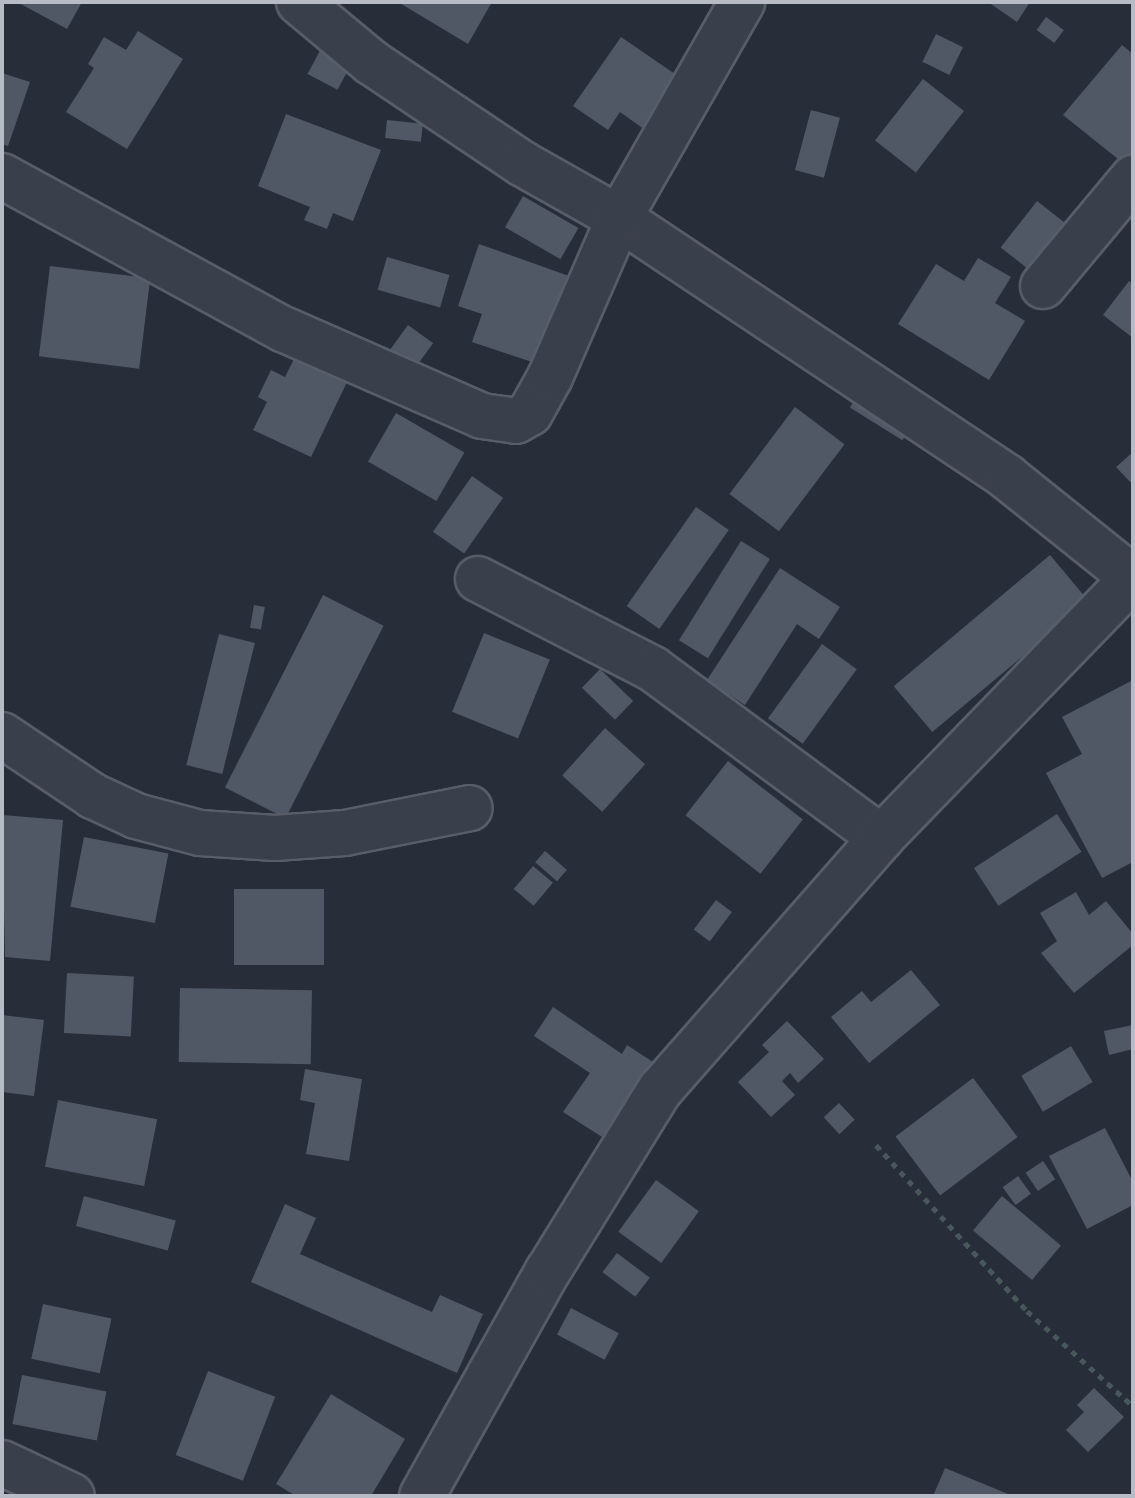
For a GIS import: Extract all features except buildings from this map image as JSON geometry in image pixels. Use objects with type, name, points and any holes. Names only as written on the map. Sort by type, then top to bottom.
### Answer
[{"type":"street","points":[[299,2],[383,71],[523,164],[619,218],[1007,477],[1133,578],[881,838],[660,1090],[548,1271],[422,1496]]},
{"type":"street","points":[[2,176],[283,329],[482,416],[516,421],[530,413],[550,377],[619,218],[742,2]]},
{"type":"street","points":[[1043,286],[1133,178]]},
{"type":"street","points":[[478,579],[653,669],[881,838]]},
{"type":"street","points":[[2,735],[93,796],[136,816],[200,833],[275,838],[345,833],[470,808]]},
{"type":"street","points":[[2,1463],[72,1496]]},
{"type":"path","points":[[876,1145],[1027,1311],[1133,1406]]}]
